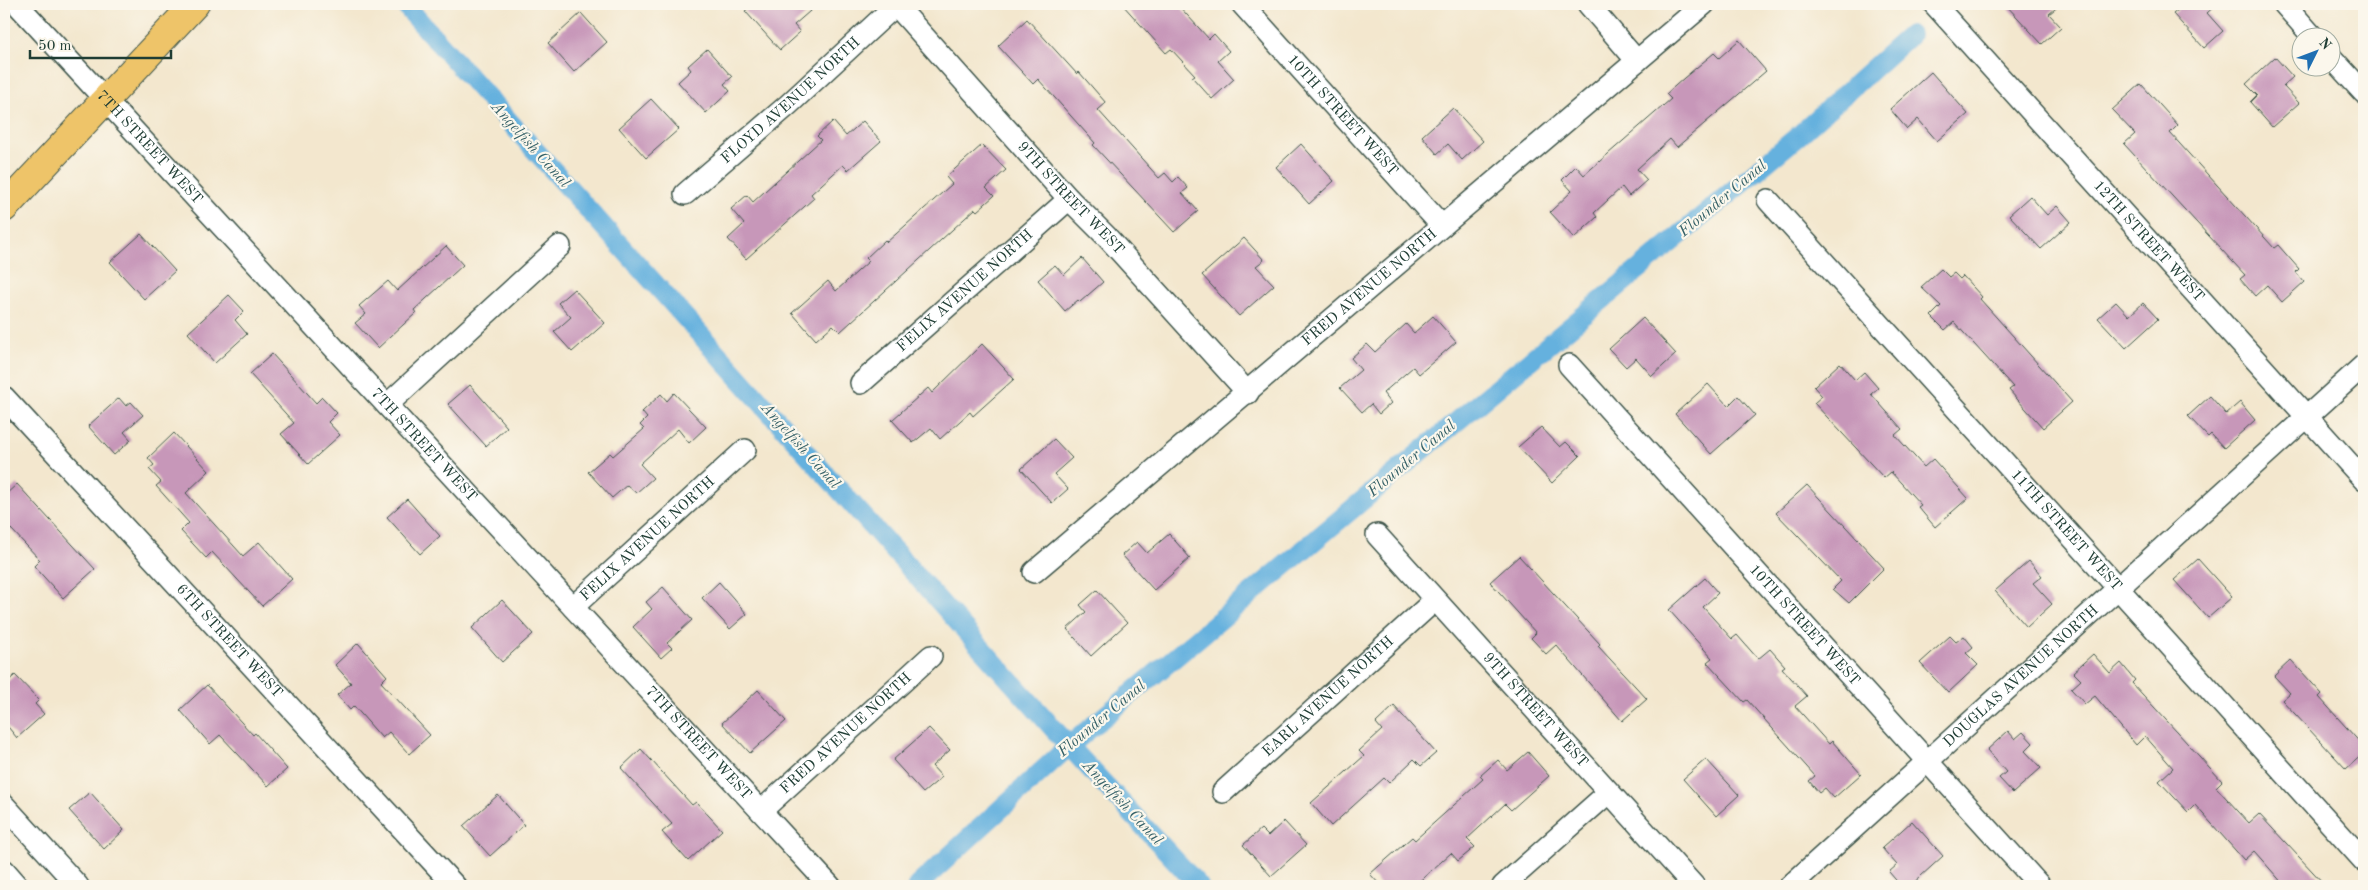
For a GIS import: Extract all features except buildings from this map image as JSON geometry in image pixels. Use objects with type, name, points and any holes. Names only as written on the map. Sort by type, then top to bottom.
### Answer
[{"type":"main road","points":[[4,208],[195,4]]},
{"type":"street","name":"7TH STREET WEST","points":[[17,4],[830,886]]},
{"type":"street","name":"FLOYD AVENUE NORTH","points":[[686,194],[788,105],[896,4]]},
{"type":"street","name":"9TH STREET WEST","points":[[896,4],[1068,199],[1107,237],[1248,393]]},
{"type":"street","name":"10TH STREET WEST","points":[[1242,4],[1442,226]]},
{"type":"street","points":[[1588,4],[1637,60]]},
{"type":"street","name":"FRED AVENUE NORTH","points":[[1034,572],[1248,393],[1704,4]]},
{"type":"street","name":"12TH STREET WEST","points":[[1934,4],[2364,480]]},
{"type":"street","points":[[2284,4],[2305,28]]},
{"type":"street","points":[[2340,67],[2364,93]]},
{"type":"street","name":"FELIX AVENUE NORTH","points":[[861,383],[1068,199]]},
{"type":"street","name":"11TH STREET WEST","points":[[1768,200],[2364,862]]},
{"type":"street","points":[[387,405],[560,246]]},
{"type":"street","name":"10TH STREET WEST","points":[[1569,365],[2040,886]]},
{"type":"street","name":"DOUGLAS AVENUE NORTH","points":[[1790,886],[2364,365]]},
{"type":"street","name":"6TH STREET WEST","points":[[4,397],[454,886]]},
{"type":"street","name":"FELIX AVENUE NORTH","points":[[572,608],[745,450]]},
{"type":"street","name":"9TH STREET WEST","points":[[1376,535],[1694,886]]},
{"type":"street","name":"EARL AVENUE NORTH","points":[[1223,792],[1435,600]]},
{"type":"street","name":"FRED AVENUE NORTH","points":[[761,811],[931,656]]},
{"type":"street","points":[[1503,886],[1608,793]]},
{"type":"street","points":[[4,805],[78,886]]},
{"type":"street","points":[[4,870],[18,886]]},
{"type":"waterway","name":"Angelfish Canal","points":[[404,4],[1069,746],[1199,886]]},
{"type":"waterway","name":"Flounder Canal","points":[[917,886],[1069,746],[1797,137],[1910,35]]}]
